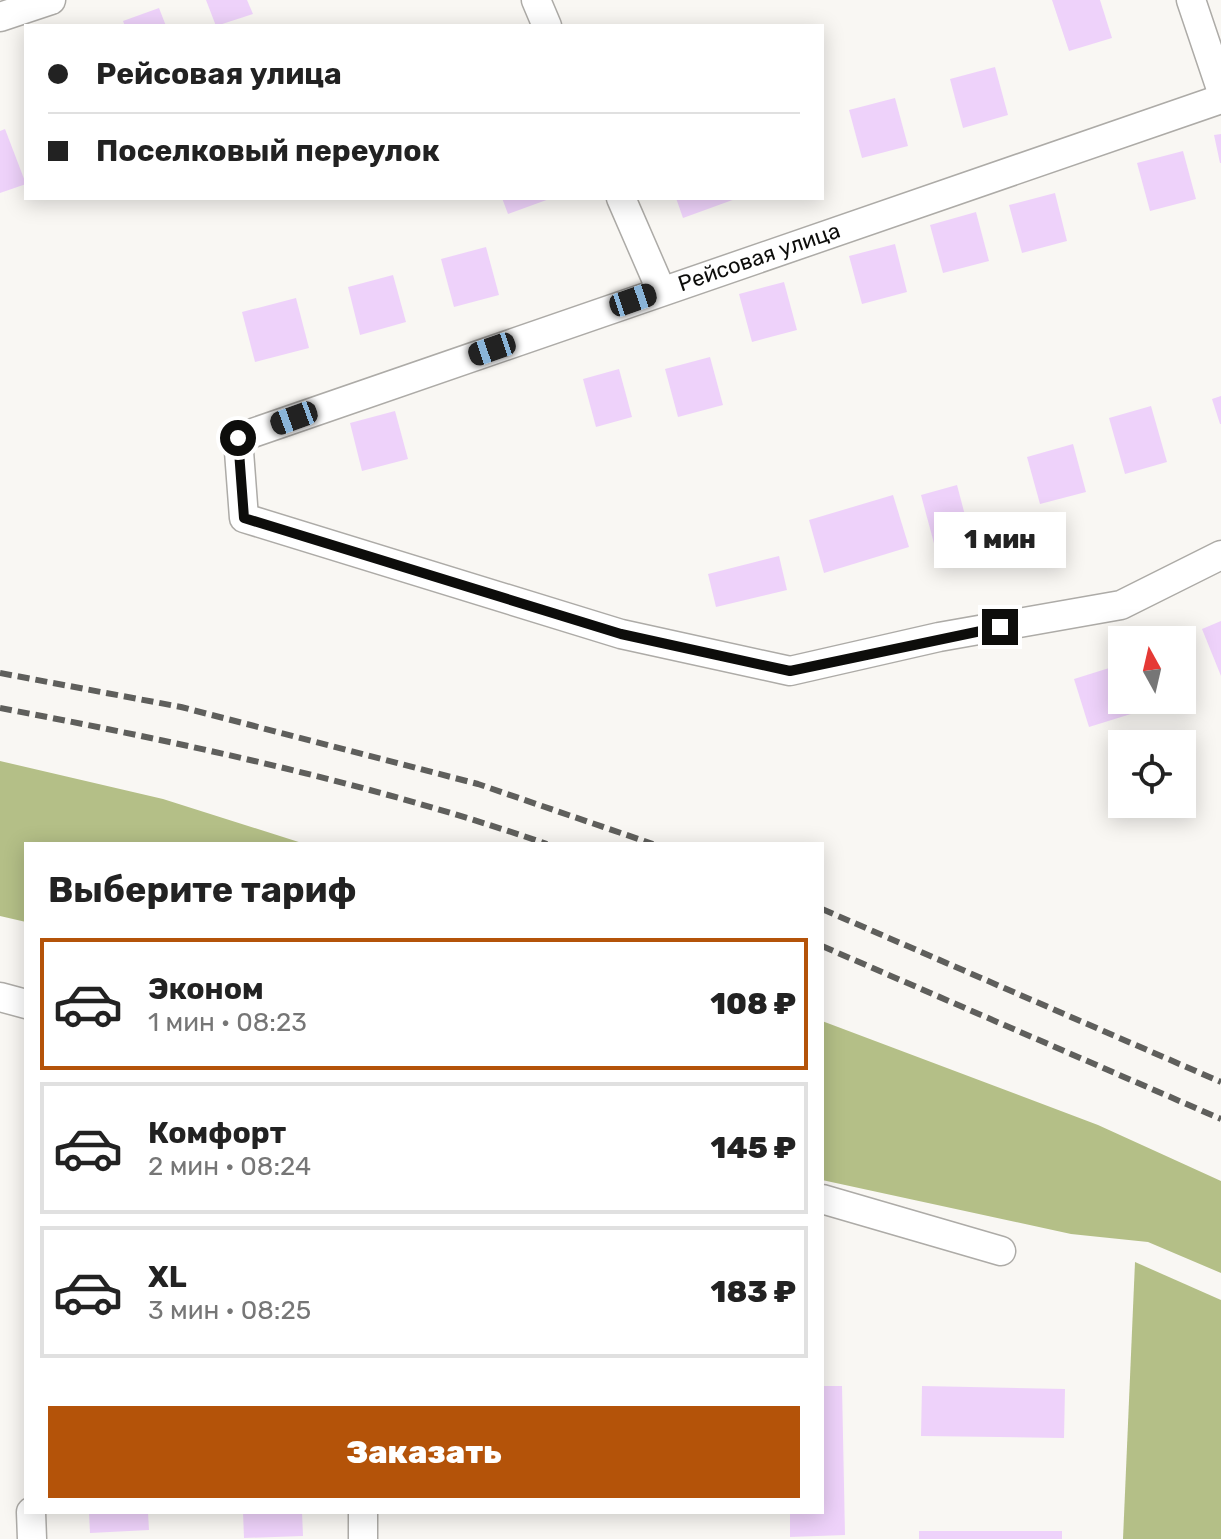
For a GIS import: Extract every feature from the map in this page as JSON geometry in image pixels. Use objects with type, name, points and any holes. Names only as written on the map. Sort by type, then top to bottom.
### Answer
[{"type":"street","points":[[0,17],[51,0]]},
{"type":"street","points":[[536,0],[546,24]]},
{"type":"street","points":[[1191,0],[1221,89]]},
{"type":"street","name":"Рейсовая улица","points":[[1221,99],[238,438],[244,518],[621,634],[790,671],[939,637],[1121,605],[1221,555]]},
{"type":"street","points":[[622,200],[661,290]]},
{"type":"street","points":[[0,997],[24,1003]]},
{"type":"street","points":[[824,1200],[1001,1251]]},
{"type":"street","points":[[31,1514],[32,1539]]},
{"type":"street","points":[[363,1514],[363,1539]]},
{"type":"green space","points":[[0,761],[163,799],[299,842],[24,842],[24,922],[0,916]]},
{"type":"green space","points":[[824,1022],[1098,1125],[1221,1181],[1221,1273],[1148,1242],[1071,1234],[824,1180]]},
{"type":"green space","points":[[1135,1262],[1221,1300],[1221,1539],[1123,1539]]},
{"type":"building","points":[[206,0],[247,0],[253,14],[215,24]]},
{"type":"building","points":[[1052,0],[1100,0],[1112,38],[1069,51]]},
{"type":"building","points":[[159,8],[165,24],[124,24],[123,21]]},
{"type":"building","points":[[995,67],[1008,115],[963,128],[950,79]]},
{"type":"building","points":[[895,98],[908,146],[862,158],[849,110]]},
{"type":"building","points":[[5,129],[24,185],[0,193],[0,131]]},
{"type":"building","points":[[1221,134],[1221,163],[1220,163],[1214,135]]},
{"type":"building","points":[[1183,151],[1196,199],[1150,211],[1137,163]]},
{"type":"building","points":[[1055,193],[1067,241],[1022,253],[1009,205]]},
{"type":"building","points":[[503,200],[546,200],[508,214]]},
{"type":"building","points":[[677,200],[732,200],[683,218]]},
{"type":"building","points":[[976,212],[989,261],[943,273],[930,225]]},
{"type":"building","points":[[895,244],[907,292],[862,304],[849,256]]},
{"type":"building","points":[[486,247],[499,295],[454,307],[441,259]]},
{"type":"building","points":[[393,275],[406,322],[360,335],[348,287]]},
{"type":"building","points":[[784,282],[797,330],[752,342],[739,294]]},
{"type":"building","points":[[296,298],[309,348],[255,362],[242,312]]},
{"type":"building","points":[[710,357],[723,405],[678,417],[665,369]]},
{"type":"building","points":[[619,369],[632,417],[596,427],[583,379]]},
{"type":"building","points":[[1221,396],[1221,424],[1220,424],[1212,399]]},
{"type":"building","points":[[1151,406],[1167,462],[1125,474],[1109,418]]},
{"type":"building","points":[[395,411],[408,459],[362,471],[350,423]]},
{"type":"building","points":[[1073,444],[1086,492],[1040,504],[1027,457]]},
{"type":"building","points":[[957,485],[971,538],[935,547],[921,495]]},
{"type":"building","points":[[893,495],[909,547],[824,573],[809,520]]},
{"type":"building","points":[[779,556],[787,590],[716,607],[708,574]]},
{"type":"building","points":[[1221,621],[1221,676],[1202,629]]},
{"type":"building","points":[[1108,668],[1108,714],[1131,714],[1089,727],[1074,679]]},
{"type":"building","points":[[824,1386],[842,1386],[845,1535],[790,1537],[790,1514],[824,1514]]},
{"type":"building","points":[[922,1386],[1065,1389],[1064,1438],[921,1436]]},
{"type":"building","points":[[89,1514],[148,1514],[149,1530],[90,1533]]},
{"type":"building","points":[[243,1514],[302,1514],[303,1536],[244,1538]]},
{"type":"building","points":[[919,1531],[1062,1531],[1062,1539],[919,1539]]},
{"type":"railway","points":[[0,673],[181,707],[478,784],[647,842]]},
{"type":"railway","points":[[0,708],[139,735],[345,783],[541,842]]},
{"type":"railway","points":[[824,910],[1221,1082]]},
{"type":"railway","points":[[824,947],[1221,1119]]},
{"type":"route","points":[[238,438],[244,518],[621,634],[790,671],[939,637],[1000,627]]}]
